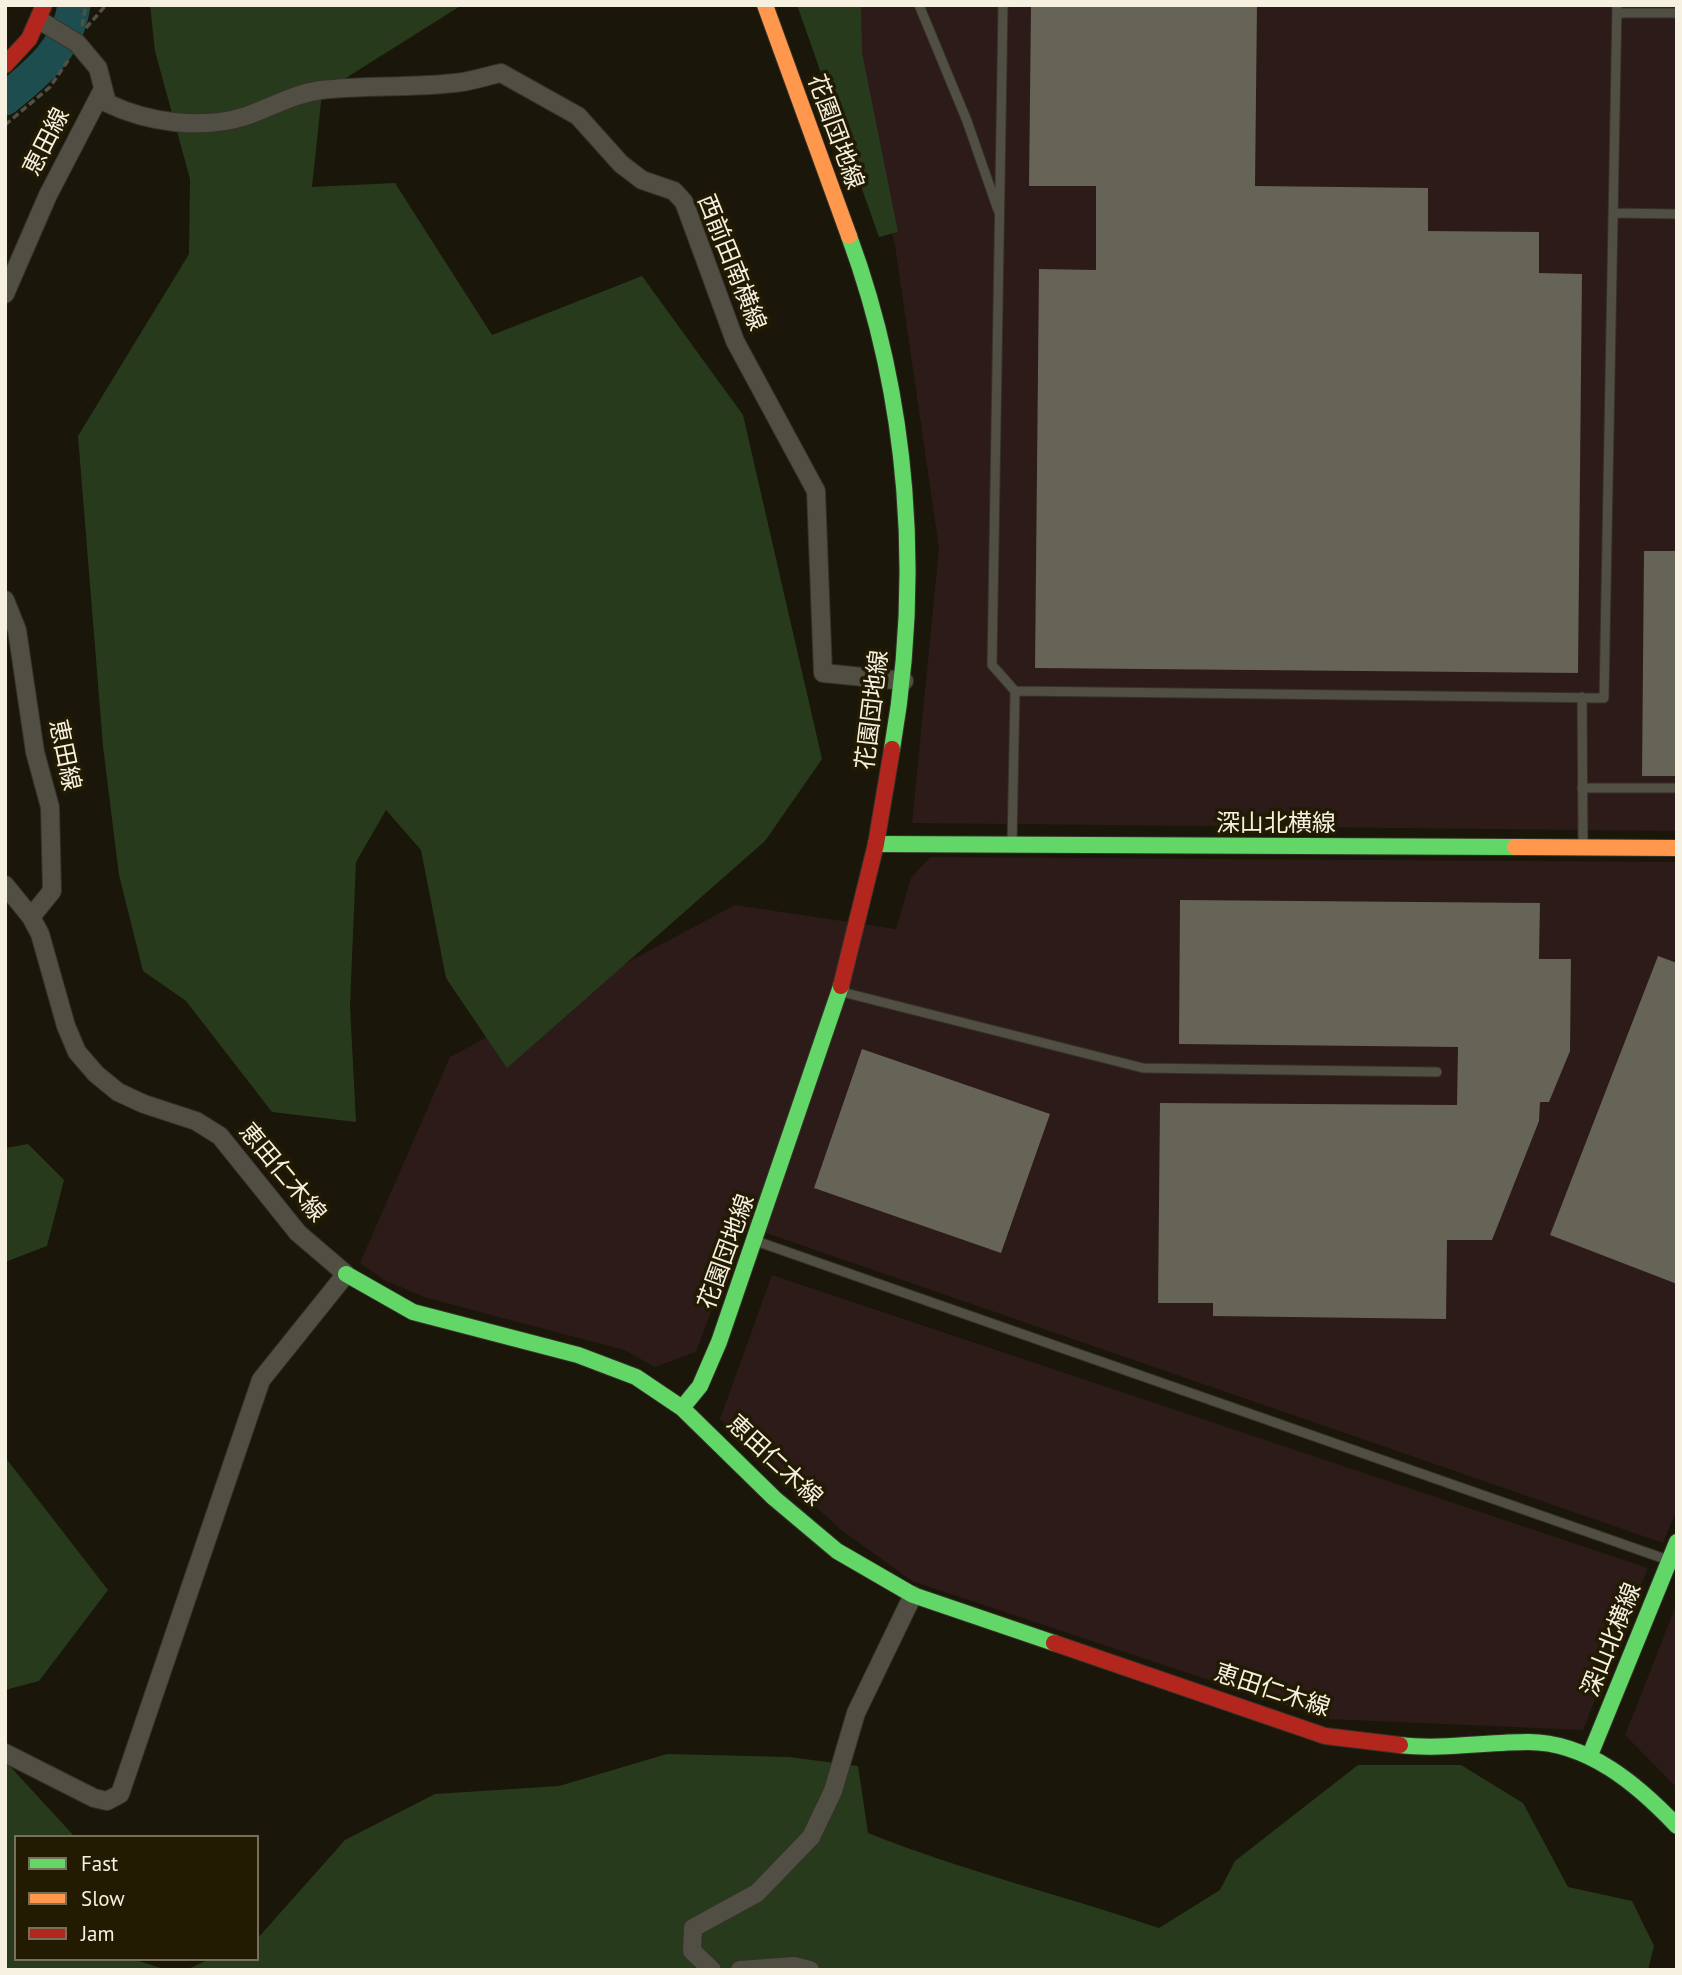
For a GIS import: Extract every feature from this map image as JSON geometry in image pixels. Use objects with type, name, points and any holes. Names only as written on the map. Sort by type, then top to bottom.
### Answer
[{"type":"street","name":"花園団地線","points":[[682,1408],[700,1386],[756,1241],[840,992],[876,844],[904,681],[907,507],[898,419],[863,274],[765,5]]},
{"type":"street","points":[[5,65],[29,39],[43,16],[77,38],[98,68],[102,91]]},
{"type":"street","name":"西前田南横線","points":[[102,91],[107,103],[129,114],[216,124],[247,115],[290,96],[311,92],[456,83],[501,73],[579,116],[621,164],[642,180],[674,191],[684,202],[735,341],[816,491],[823,673],[904,681]]},
{"type":"street","name":"恵田線","points":[[5,294],[48,195],[102,91]]},
{"type":"street","name":"恵田線","points":[[5,600],[17,630],[35,752],[50,807],[52,891],[32,917]]},
{"type":"street","name":"深山北横線","points":[[876,844],[1011,847],[1677,848]]},
{"type":"street","name":"恵田仁木線","points":[[5,885],[32,917],[46,948],[66,1026],[77,1052],[96,1074],[118,1092],[144,1104],[196,1121],[220,1136],[298,1233],[345,1274],[365,1287],[413,1312],[602,1363],[636,1377],[682,1408],[774,1498],[836,1551],[913,1595],[1325,1736],[1408,1746],[1532,1742],[1590,1755],[1650,1798],[1677,1826]]},
{"type":"street","points":[[5,1753],[94,1798],[107,1801],[120,1794],[261,1380],[345,1274]]},
{"type":"street","name":"深山北横線","points":[[1590,1755],[1677,1542]]},
{"type":"street","points":[[712,1970],[692,1951],[692,1928],[757,1893],[811,1837],[833,1791],[856,1713],[913,1595]]},
{"type":"street","points":[[740,1970],[794,1966],[810,1970]]},
{"type":"lane","points":[[919,5],[967,121],[1001,218]]},
{"type":"lane","points":[[1003,5],[992,665],[1015,691],[1011,847]]},
{"type":"lane","points":[[1015,691],[1604,698],[1617,9],[1677,13]]},
{"type":"lane","points":[[1613,213],[1677,214]]},
{"type":"lane","points":[[1582,697],[1583,847]]},
{"type":"lane","points":[[1582,788],[1677,788]]},
{"type":"lane","points":[[840,992],[1143,1068],[1437,1072]]},
{"type":"lane","points":[[756,1241],[1669,1560]]},
{"type":"path","points":[[77,38],[86,5]]},
{"type":"path","points":[[5,125],[50,87],[77,38],[106,5]]},
{"type":"shaded area","points":[[855,5],[1677,5],[1677,831],[912,823],[939,548],[895,246],[848,42]]},
{"type":"shaded area","points":[[930,857],[1677,862],[1677,1509],[1663,1543],[743,1225],[696,1352],[655,1367],[624,1350],[427,1298],[386,1281],[360,1263],[450,1057],[735,905],[896,929],[911,878]]},
{"type":"shaded area","points":[[772,1275],[1648,1568],[1583,1730],[1326,1719],[912,1581],[840,1529],[720,1419]]},
{"type":"shaded area","points":[[1677,1603],[1677,1788],[1625,1735]]},
{"type":"green space","points":[[150,5],[462,5],[322,93],[312,187],[395,183],[492,335],[642,276],[743,415],[822,759],[765,841],[507,1068],[446,978],[421,850],[386,810],[356,862],[350,1006],[356,1122],[272,1112],[186,1001],[143,971],[119,875],[103,746],[78,436],[189,254],[190,179],[155,51]]},
{"type":"green space","points":[[797,5],[861,5],[862,53],[898,232],[879,237]]},
{"type":"green space","points":[[28,1144],[64,1180],[47,1246],[5,1262],[5,1148]]},
{"type":"green space","points":[[5,1457],[108,1590],[39,1681],[5,1690]]},
{"type":"green space","points":[[667,1754],[789,1757],[858,1766],[868,1833],[940,1859],[1159,1928],[1220,1890],[1235,1861],[1358,1765],[1461,1765],[1523,1803],[1568,1887],[1632,1901],[1654,1946],[1648,1970],[186,1970],[206,1961],[259,1961],[259,1937],[345,1840],[435,1794],[559,1786]]},
{"type":"green space","points":[[5,1761],[73,1835],[14,1835],[14,1961],[139,1961],[167,1970],[5,1970]]},
{"type":"building","points":[[1031,5],[1257,5],[1255,186],[1428,188],[1428,231],[1539,232],[1539,273],[1582,274],[1578,673],[1035,668],[1039,269],[1096,270],[1096,186],[1029,186]]},
{"type":"building","points":[[1644,551],[1677,551],[1677,776],[1642,776]]},
{"type":"building","points":[[1180,900],[1540,903],[1539,959],[1571,959],[1570,1051],[1549,1102],[1540,1102],[1539,1121],[1492,1240],[1447,1240],[1446,1319],[1213,1316],[1213,1303],[1158,1303],[1160,1103],[1457,1105],[1458,1047],[1179,1044]]},
{"type":"building","points":[[1658,956],[1677,963],[1677,1284],[1550,1235]]},
{"type":"building","points":[[862,1049],[1050,1114],[1001,1253],[814,1188]]},
{"type":"waterway","points":[[5,99],[28,80],[58,47],[71,21],[74,5]]},
{"type":"traffic: fast","points":[[849,236],[885,361],[897,425],[904,490],[906,620],[892,749]]},
{"type":"traffic: fast","points":[[876,844],[1515,847]]},
{"type":"traffic: fast","points":[[682,1408],[700,1386],[719,1342],[841,986]]},
{"type":"traffic: fast","points":[[346,1274],[413,1312],[578,1355],[636,1377],[682,1408],[774,1498],[837,1551],[913,1595],[1054,1643]]},
{"type":"traffic: fast","points":[[1590,1755],[1677,1542]]},
{"type":"traffic: fast","points":[[1400,1745],[1431,1747],[1528,1742],[1571,1749],[1629,1781],[1677,1826]]},
{"type":"traffic: slow","points":[[765,5],[849,236]]},
{"type":"traffic: slow","points":[[1515,847],[1677,848]]},
{"type":"traffic: jam","points":[[5,65],[29,39],[44,5]]},
{"type":"traffic: jam","points":[[841,986],[876,844],[892,749]]},
{"type":"traffic: jam","points":[[1054,1643],[1325,1736],[1400,1745]]}]
